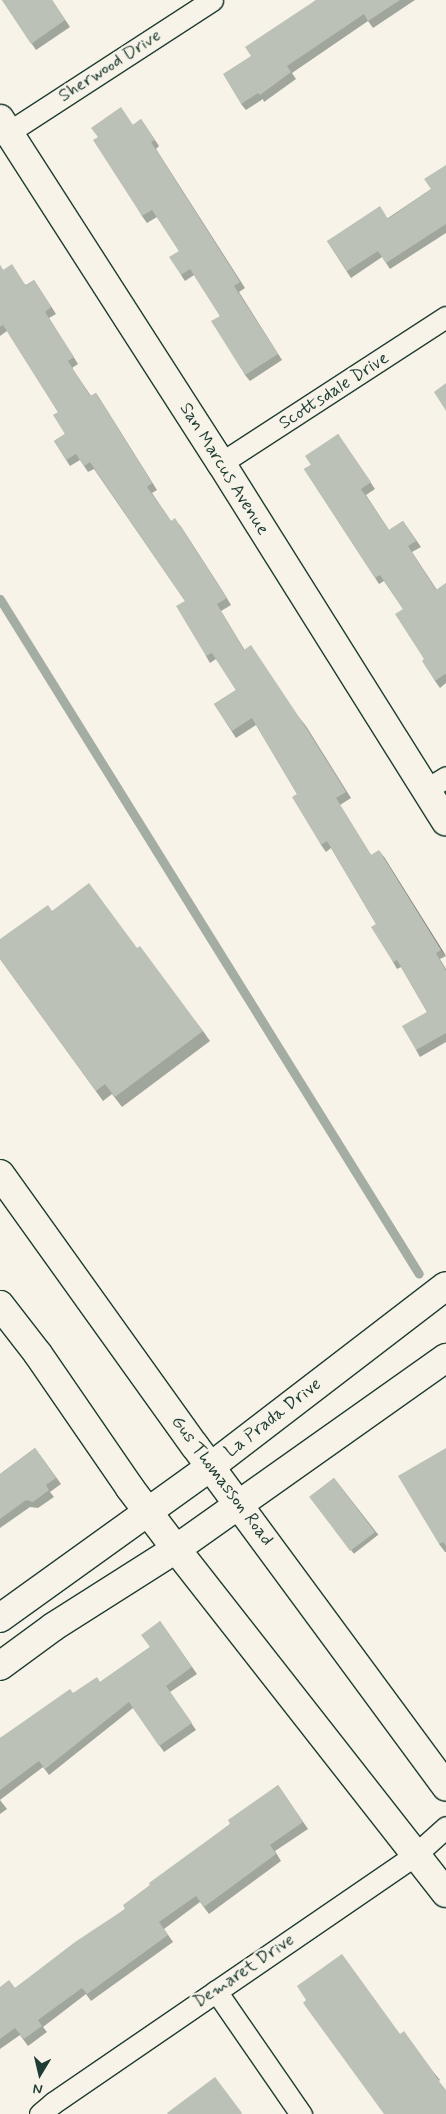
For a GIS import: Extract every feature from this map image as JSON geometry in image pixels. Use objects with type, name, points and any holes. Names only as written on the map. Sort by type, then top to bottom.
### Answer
[{"type":"main road","name":"San Marcus Avenue","points":[[4,126],[221,464],[437,783],[446,821]]},
{"type":"main road","name":"Gus Thomasson Road","points":[[0,1174],[210,1467],[240,1504],[446,1786]]},
{"type":"main road","name":"La Prada Drive","points":[[0,1618],[210,1467],[446,1286]]},
{"type":"main road","points":[[0,1305],[38,1354],[130,1488],[176,1549],[239,1632],[446,1893]]},
{"type":"main road","points":[[0,1666],[53,1627],[176,1549],[446,1358]]},
{"type":"street","name":"Sherwood Drive","points":[[4,126],[212,0]]},
{"type":"street","name":"Scottsdale Drive","points":[[221,464],[446,318]]},
{"type":"street","name":"Demaret Drive","points":[[40,2114],[53,2103],[416,1854],[446,1827]]},
{"type":"street","points":[[216,1991],[302,2114]]},
{"type":"building","points":[[2,0],[52,0],[65,20],[31,44]]},
{"type":"building","points":[[316,0],[400,0],[368,21],[364,14],[287,66],[291,72],[260,95],[258,93],[241,104],[223,74],[251,56],[245,47]]},
{"type":"building","points":[[121,107],[133,125],[141,119],[155,140],[151,142],[240,282],[234,286],[278,354],[245,375],[211,321],[220,316],[190,269],[181,275],[169,257],[179,251],[152,210],[142,216],[93,140],[98,137],[91,128]]},
{"type":"building","points":[[446,165],[446,224],[386,263],[378,251],[347,271],[327,241],[380,206],[388,219],[431,189],[424,179]]},
{"type":"building","points":[[12,264],[26,286],[34,280],[51,307],[45,312],[74,357],[68,361],[90,396],[96,393],[152,483],[147,487],[171,521],[175,518],[227,598],[217,604],[244,650],[251,645],[346,792],[336,798],[371,855],[379,850],[441,950],[436,953],[446,971],[446,1033],[416,1050],[402,1026],[427,1012],[397,960],[393,962],[371,927],[376,924],[327,841],[321,845],[292,797],[297,794],[252,718],[232,731],[214,704],[236,690],[212,653],[206,656],[176,606],[185,601],[90,462],[84,466],[76,454],[66,460],[54,441],[65,434],[53,415],[58,412],[3,325],[0,327],[0,265],[3,270]]},
{"type":"building","points":[[446,383],[446,411],[434,392]]},
{"type":"building","points":[[338,434],[371,482],[361,489],[389,530],[403,521],[416,541],[408,546],[436,590],[446,583],[446,675],[435,681],[422,661],[424,659],[395,614],[403,609],[380,575],[375,578],[304,469],[311,465],[305,456]]},
{"type":"building","points":[[89,883],[137,948],[140,946],[203,1031],[115,1097],[105,1084],[96,1091],[0,959],[0,939],[48,905],[52,911]]},
{"type":"building","points":[[35,1448],[56,1478],[46,1485],[49,1490],[33,1502],[26,1500],[0,1519],[0,1474]]},
{"type":"building","points":[[446,1448],[446,1546],[443,1542],[439,1544],[398,1476]]},
{"type":"building","points":[[334,1478],[375,1532],[350,1551],[309,1497]]},
{"type":"building","points":[[160,1621],[192,1667],[166,1686],[192,1723],[159,1746],[129,1702],[45,1769],[39,1761],[0,1790],[0,1738],[70,1689],[73,1693],[97,1677],[100,1682],[150,1647],[141,1635]]},
{"type":"building","points":[[278,1785],[303,1822],[270,1845],[276,1854],[204,1907],[196,1896],[159,1922],[168,1935],[87,1994],[82,1988],[38,2020],[42,2026],[24,2039],[15,2028],[0,2039],[0,1987],[9,1980],[15,1988],[75,1942],[125,1909],[123,1905],[150,1885],[149,1883],[230,1824],[228,1820]]},
{"type":"building","points":[[342,1954],[400,2034],[404,2031],[446,2090],[446,2114],[384,2114],[303,2003],[306,2000],[297,1986]]},
{"type":"building","points":[[215,2077],[241,2114],[167,2113]]},
{"type":"waterway","points":[[0,599],[419,1274]]}]
